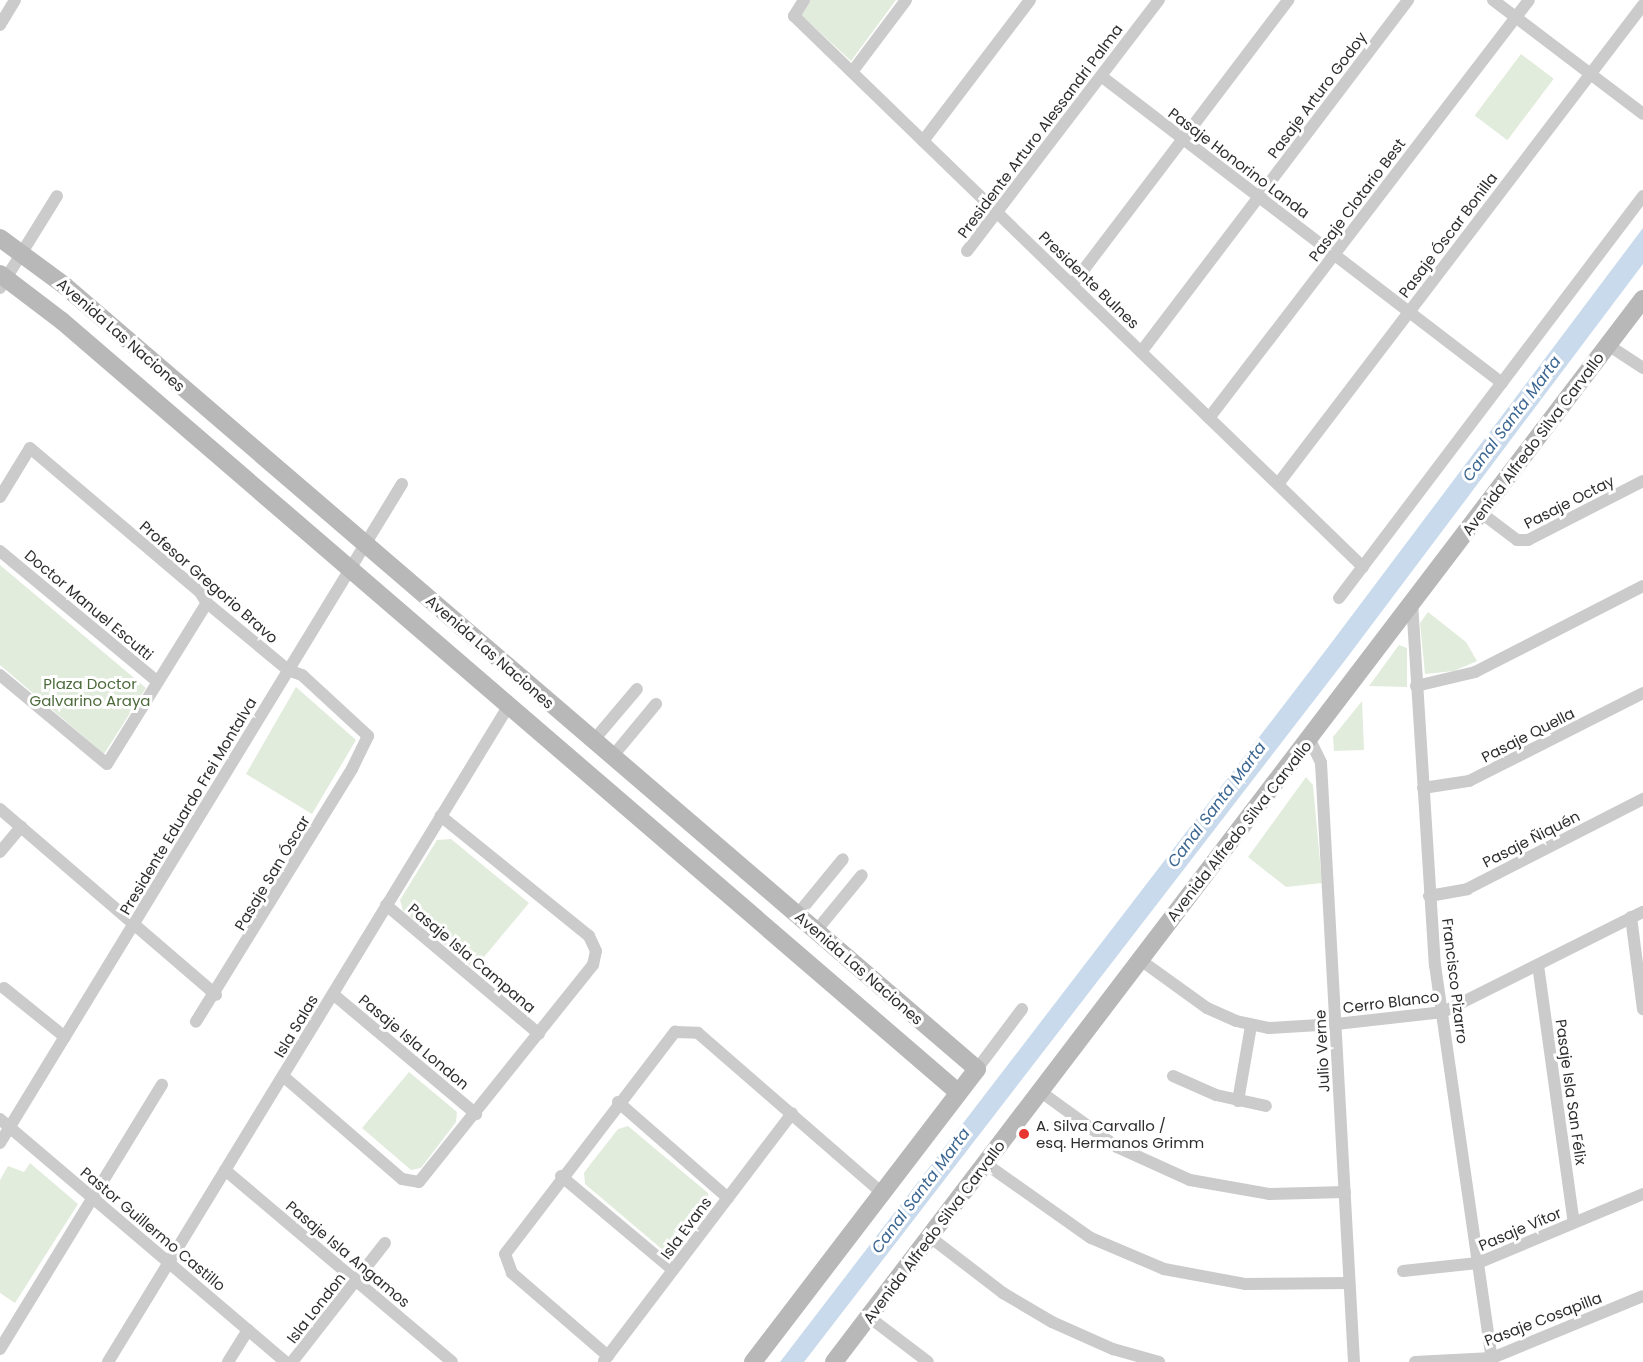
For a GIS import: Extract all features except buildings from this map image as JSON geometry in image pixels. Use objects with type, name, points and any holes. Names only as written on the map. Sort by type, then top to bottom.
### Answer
[{"type":"street","points":[[0,25],[15,0]]},
{"type":"street","name":"Presidente Bulnes","points":[[804,0],[794,16],[1363,567]]},
{"type":"street","points":[[852,72],[906,0]]},
{"type":"street","points":[[923,141],[1030,0]]},
{"type":"street","name":"Presidente Arturo Alessandri Palma","points":[[967,251],[1159,0]]},
{"type":"street","points":[[1072,285],[1288,0]]},
{"type":"street","name":"Pasaje Arturo Godoy","points":[[1142,352],[1408,0]]},
{"type":"street","points":[[1493,0],[1643,114]]},
{"type":"street","name":"Pasaje Clotario Best","points":[[1209,418],[1528,0]]},
{"type":"street","name":"Pasaje Óscar Bonilla","points":[[1278,484],[1643,5]]},
{"type":"street","name":"Pasaje Honorino Landa","points":[[1101,76],[1502,383]]},
{"type":"street","points":[[2,280],[57,196]]},
{"type":"street","points":[[1339,598],[1643,196]]},
{"type":"street","name":"Avenida Las Naciones","points":[[0,238],[21,252],[977,1069]]},
{"type":"street","name":"Avenida Las Naciones","points":[[2,280],[62,321],[959,1093]]},
{"type":"street","name":"Avenida Alfredo Silva Carvallo","points":[[840,1360],[869,1317],[1140,959],[1310,740],[1643,299]]},
{"type":"street","points":[[1608,345],[1643,368]]},
{"type":"street","name":"Profesor Gregorio Bravo","points":[[0,497],[30,448],[200,592],[207,603],[288,670],[302,675],[368,736]]},
{"type":"street","name":"Pasaje Octay","points":[[1480,512],[1517,540],[1528,540],[1643,481]]},
{"type":"street","name":"Presidente Eduardo Frei Montalva","points":[[0,1143],[5,1123],[65,1037],[402,484]]},
{"type":"street","name":"Doctor Manuel Escutti","points":[[0,551],[158,682]]},
{"type":"street","points":[[1416,686],[1467,675],[1643,585]]},
{"type":"street","name":"Francisco Pizarro","points":[[1412,602],[1429,897],[1492,1360]]},
{"type":"street","points":[[0,675],[107,764],[207,603]]},
{"type":"street","points":[[593,741],[637,689]]},
{"type":"street","name":"Pasaje Quella","points":[[1423,788],[1469,781],[1643,693]]},
{"type":"street","points":[[612,757],[656,704]]},
{"type":"street","name":"Isla Salas","points":[[108,1362],[509,705]]},
{"type":"street","name":"Pasaje San Óscar","points":[[196,1022],[216,995],[366,746],[368,736]]},
{"type":"street","name":"Julio Verne","points":[[1310,740],[1321,763],[1354,1362]]},
{"type":"street","name":"Pasaje Ñiquén","points":[[1429,897],[1467,889],[1643,799]]},
{"type":"street","points":[[0,809],[135,922],[216,995]]},
{"type":"street","points":[[283,1076],[411,1183],[423,1180],[593,965],[596,951],[593,940],[441,816]]},
{"type":"street","points":[[0,852],[21,827]]},
{"type":"street","points":[[797,915],[843,859]]},
{"type":"street","points":[[816,931],[862,875]]},
{"type":"street","name":"Pasaje Isla Campana","points":[[386,906],[538,1034]]},
{"type":"street","points":[[1637,915],[1643,1009]]},
{"type":"street","name":"Cerro Blanco","points":[[1140,959],[1207,1008],[1251,1026],[1288,1028],[1336,1024],[1443,1012],[1637,915]]},
{"type":"street","name":"Pasaje Isla San Félix","points":[[1538,964],[1574,1223]]},
{"type":"street","points":[[4,988],[65,1037]]},
{"type":"street","name":"Pasaje Isla London","points":[[333,994],[476,1114]]},
{"type":"street","points":[[753,1362],[1022,1009]]},
{"type":"street","points":[[1238,1101],[1251,1026]]},
{"type":"street","points":[[605,1359],[506,1264],[506,1249],[669,1038],[687,1029],[698,1033],[882,1193]]},
{"type":"street","points":[[1173,1076],[1238,1101],[1266,1106]]},
{"type":"street","points":[[0,1349],[162,1085]]},
{"type":"street","points":[[1041,1092],[1117,1147],[1190,1180],[1269,1194],[1345,1192]]},
{"type":"street","points":[[618,1102],[728,1198]]},
{"type":"street","name":"Isla Evans","points":[[605,1359],[792,1113]]},
{"type":"street","name":"Pastor Guillermo Castillo","points":[[5,1123],[286,1362]]},
{"type":"street","points":[[986,1164],[1091,1238],[1164,1269],[1245,1284],[1349,1283]]},
{"type":"street","name":"Pasaje Isla Angamos","points":[[225,1170],[452,1362]]},
{"type":"street","points":[[561,1176],[673,1270]]},
{"type":"street","name":"Pasaje Vítor","points":[[1403,1272],[1478,1263],[1643,1194]]},
{"type":"street","points":[[930,1237],[1003,1293],[1052,1322],[1113,1349],[1159,1362]]},
{"type":"street","name":"Isla London","points":[[292,1362],[386,1243]]},
{"type":"street","name":"Pasaje Cosapilla","points":[[1415,1362],[1492,1360],[1643,1296]]},
{"type":"street","points":[[869,1317],[928,1362]]},
{"type":"street","points":[[228,1362],[248,1330]]},
{"type":"green space","points":[[810,0],[896,0],[851,61],[801,15]]},
{"type":"green space","points":[[1521,54],[1554,79],[1507,140],[1475,115]]},
{"type":"green space","name":"Plaza Doctor Galvarino Araya","points":[[0,565],[146,688],[104,754],[0,665]]},
{"type":"green space","points":[[1428,612],[1466,642],[1477,661],[1454,671],[1425,674],[1420,623]]},
{"type":"green space","points":[[1399,645],[1407,648],[1407,687],[1369,686]]},
{"type":"green space","points":[[296,687],[356,740],[312,814],[246,774]]},
{"type":"green space","points":[[1362,701],[1364,750],[1334,751],[1333,737]]},
{"type":"green space","points":[[1306,777],[1313,785],[1322,883],[1286,887],[1248,857]]},
{"type":"green space","points":[[451,839],[529,903],[474,969],[403,911],[400,900],[437,840]]},
{"type":"green space","points":[[409,1072],[457,1112],[456,1122],[421,1168],[411,1170],[362,1128]]},
{"type":"green space","points":[[628,1126],[708,1193],[709,1203],[674,1250],[664,1251],[585,1184],[584,1173],[589,1166],[618,1129]]},
{"type":"green space","points":[[30,1163],[78,1204],[15,1303],[0,1293],[0,1180],[8,1166],[24,1172]]},
{"type":"water","name":"Canal Santa Marta","points":[[1643,228],[1643,264],[1346,659],[804,1362],[780,1362],[1329,646]]},
{"type":"place","name":"A. Silva Carvallo / esq. Hermanos Grimm","points":[[1024,1134]]}]
